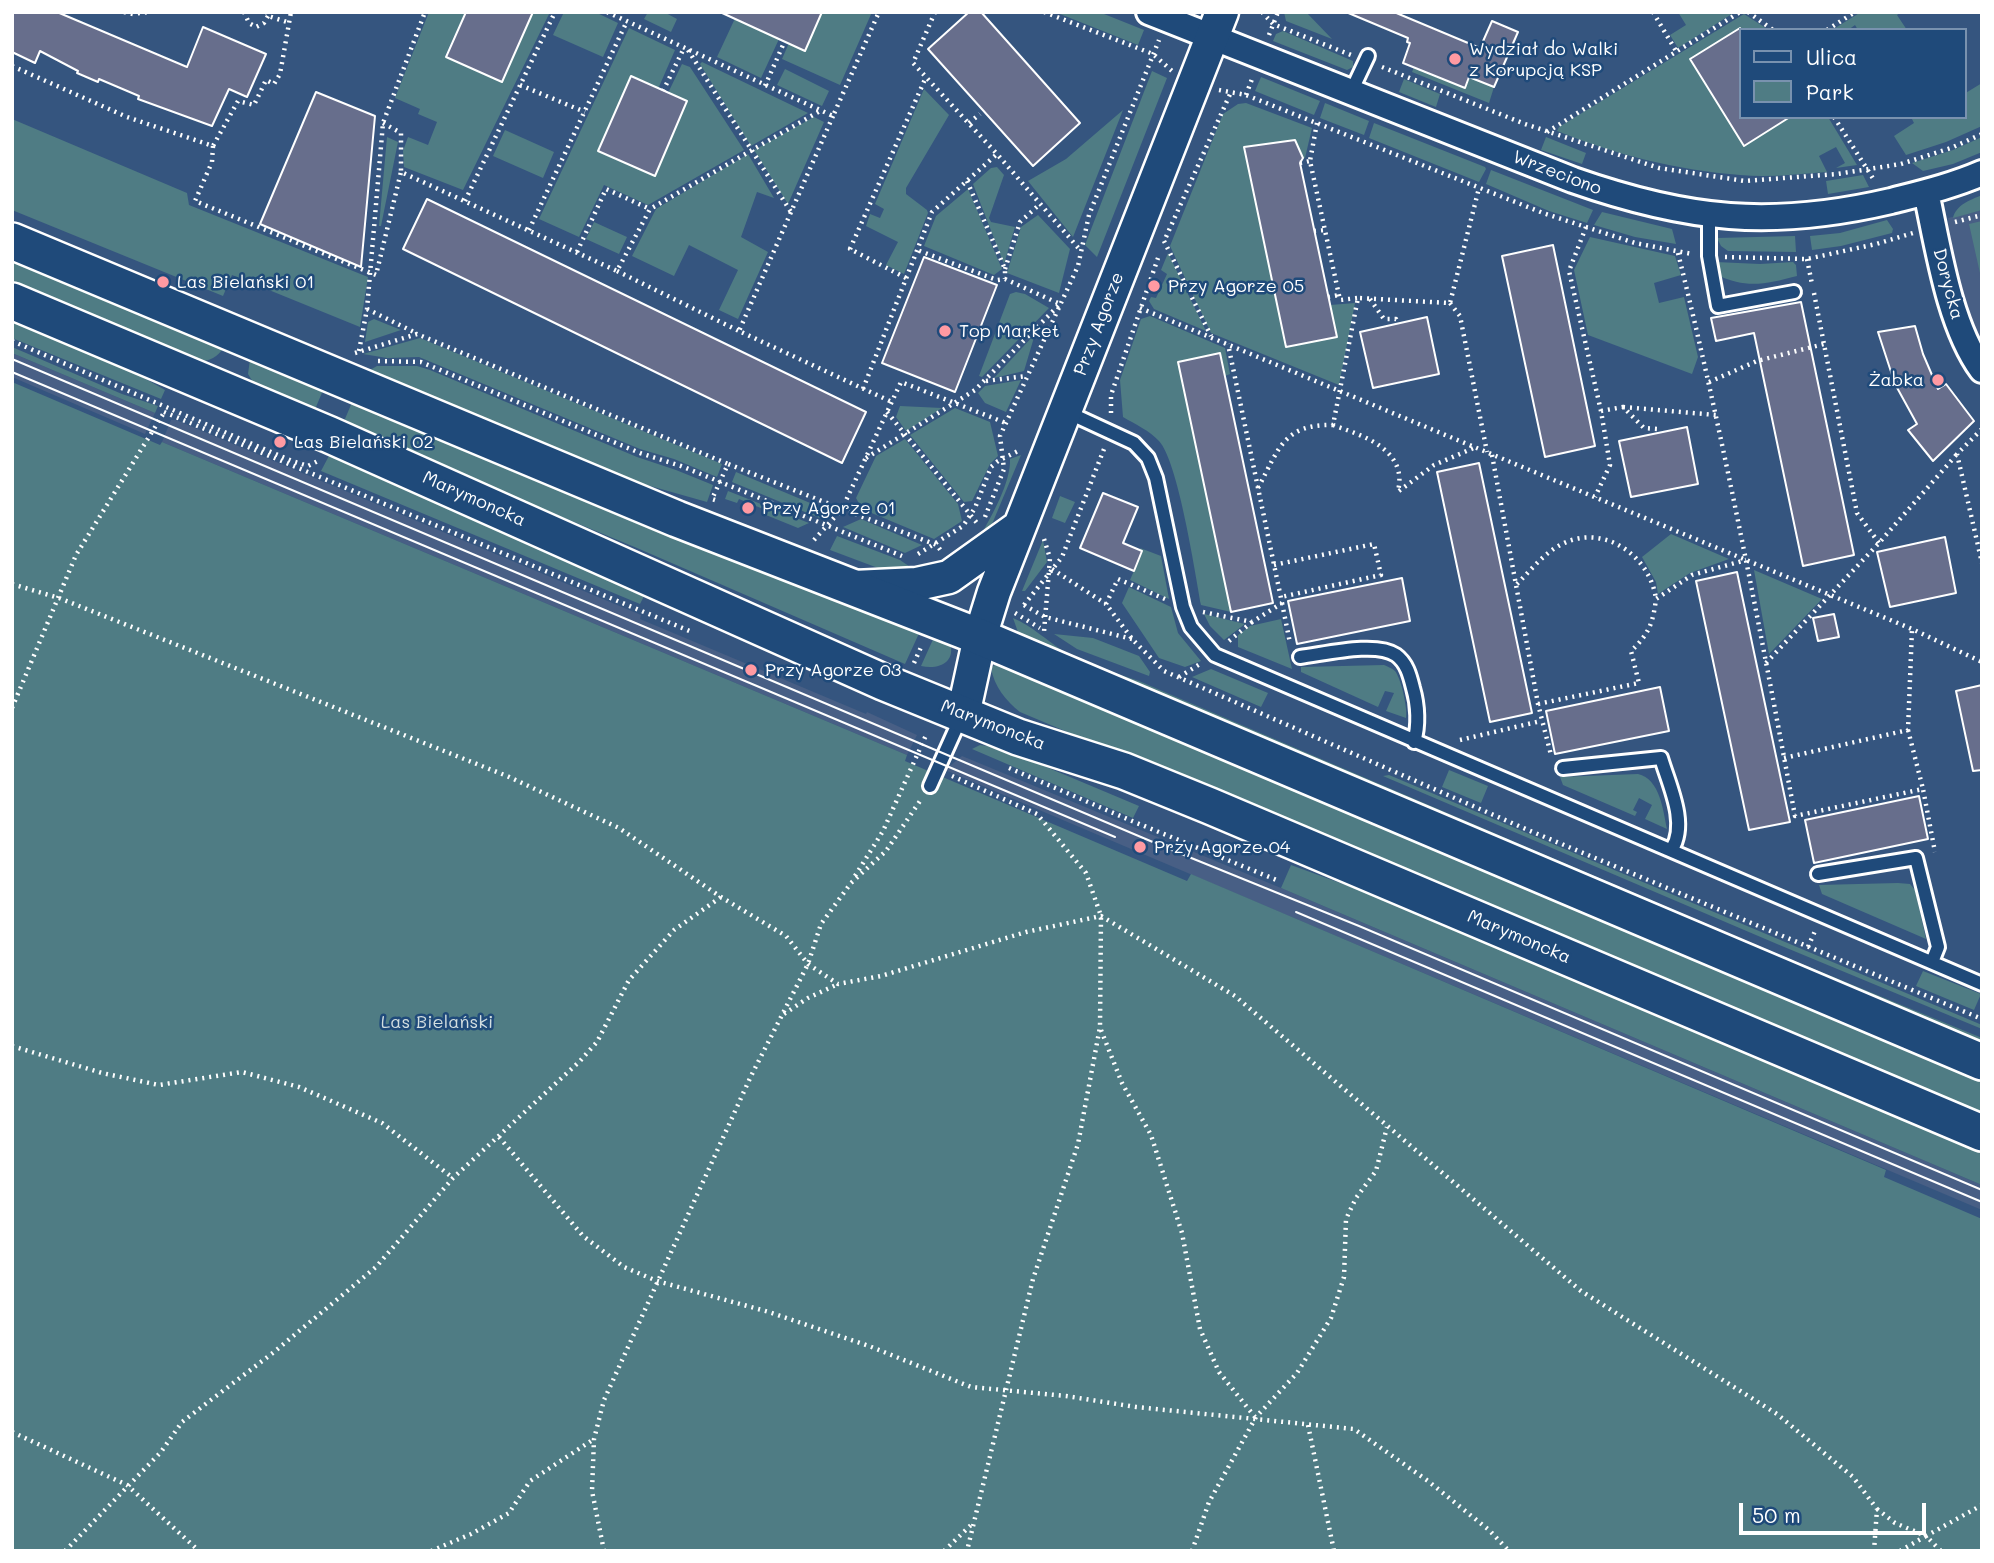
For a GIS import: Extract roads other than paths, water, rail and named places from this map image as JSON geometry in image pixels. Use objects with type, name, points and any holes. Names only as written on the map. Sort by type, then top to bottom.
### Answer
[{"type":"main road","points":[[12,241],[677,519],[980,637],[1982,1062]]},
{"type":"main road","name":"Marymoncka","points":[[12,301],[330,435],[871,676],[956,728],[1018,737],[1124,771],[1982,1133]]},
{"type":"main road","points":[[220,388],[242,338]]},
{"type":"street","name":"Wrzeciono","points":[[1158,16],[1217,25],[1351,92],[1625,199],[1680,211],[1737,218],[1795,218],[1859,208],[1953,186],[1982,173]]},
{"type":"street","name":"Przy Agorze","points":[[956,728],[980,637],[1024,513],[1217,25]]},
{"type":"street","name":"Dorycka","points":[[1926,192],[1944,276],[1962,336],[1982,370]]},
{"type":"street","points":[[854,587],[916,584],[943,579],[964,567],[1024,513]]},
{"type":"lane","points":[[1351,92],[1367,58]]},
{"type":"lane","points":[[1709,214],[1709,256],[1718,306],[1794,292]]},
{"type":"lane","points":[[1060,423],[1111,432],[1134,443],[1148,458],[1156,478],[1183,607],[1191,627],[1215,655],[1982,984]]},
{"type":"lane","points":[[1300,657],[1377,648],[1396,654],[1407,666],[1414,691],[1418,730],[1414,742]]},
{"type":"lane","points":[[930,786],[956,728]]},
{"type":"lane","points":[[1558,768],[1661,758],[1678,821],[1678,839],[1672,849]]},
{"type":"lane","points":[[1818,874],[1916,858],[1938,947],[1932,962]]},
{"type":"tram line","points":[[12,359],[1982,1190]]},
{"type":"tram line","points":[[12,372],[1115,837]]},
{"type":"tram line","points":[[1296,912],[1982,1202]]},
{"type":"place","name":"Wydział do Walki z Korupcją KSP","points":[[1455,59]]},
{"type":"place","name":"Las Bielański 01","points":[[163,282]]},
{"type":"place","name":"Przy Agorze 05","points":[[1154,286]]},
{"type":"place","name":"Top Market","points":[[945,331]]},
{"type":"place","name":"Żabka","points":[[1938,380]]},
{"type":"place","name":"Las Bielański 02","points":[[280,442]]},
{"type":"place","name":"Przy Agorze 01","points":[[748,508]]},
{"type":"place","name":"Przy Agorze 03","points":[[751,670]]},
{"type":"place","name":"Przy Agorze 04","points":[[1140,847]]},
{"type":"park label","name":"Las Bielański","points":[[437,1022]]}]
